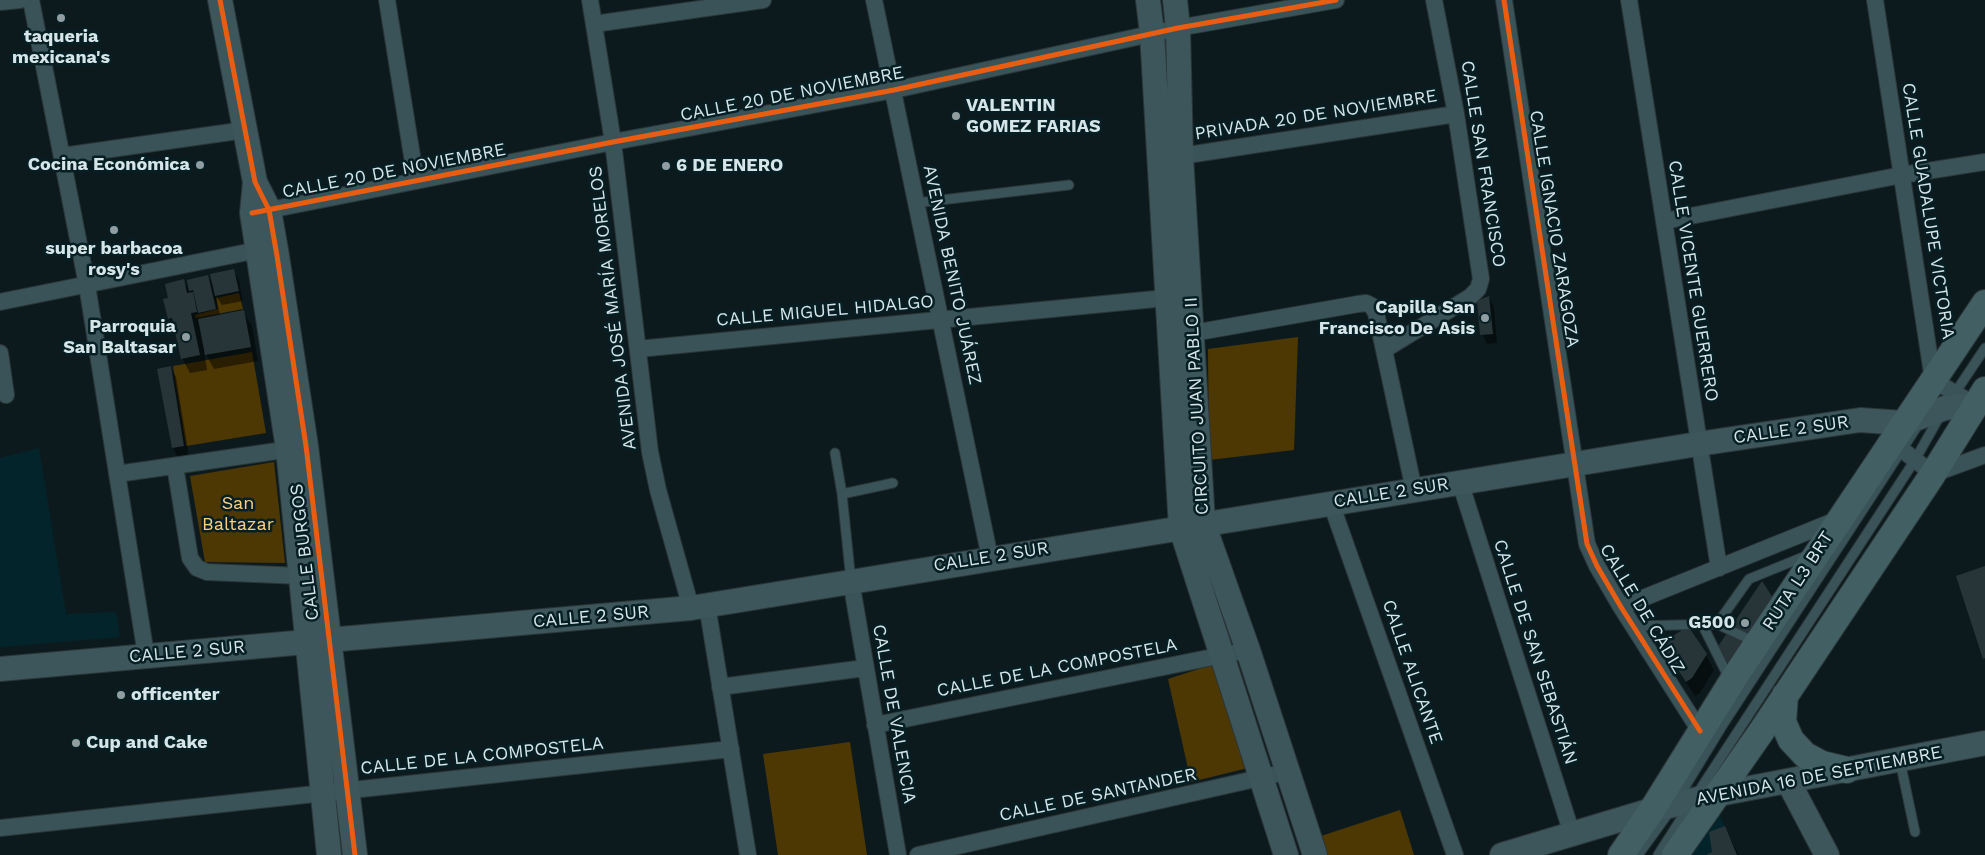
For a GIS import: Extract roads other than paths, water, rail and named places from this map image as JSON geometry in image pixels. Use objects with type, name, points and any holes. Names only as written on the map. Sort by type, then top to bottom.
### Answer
[{"type":"main road","name":"CALLE BURGOS","points":[[220,0],[261,212],[297,448],[317,640],[321,794],[329,855]]},
{"type":"main road","name":"CIRCUITO JUAN PABLO II","points":[[1148,0],[1152,33],[1166,298],[1192,526],[1223,655],[1260,779],[1286,855]]},
{"type":"main road","name":"CIRCUITO JUAN PABLO II","points":[[1175,0],[1178,28],[1181,156],[1193,333],[1192,526],[1248,650],[1286,772],[1315,855]]},
{"type":"main road","points":[[1676,855],[1785,695],[1935,414],[1985,302]]},
{"type":"main road","name":"CALLE 2 SUR","points":[[0,669],[699,607],[1576,463],[1860,420],[1935,414]]},
{"type":"main road","points":[[1621,855],[1673,805],[1700,731],[1840,518],[1935,414]]},
{"type":"main road","name":"CALLE BURGOS","points":[[297,448],[302,576],[349,792],[355,855]]},
{"type":"main road","points":[[1785,695],[1783,722],[1791,740],[1805,755],[1847,770]]},
{"type":"main road","name":"AVENIDA 16 DE SEPTIEMBRE","points":[[1502,855],[1673,805],[1719,794],[1985,744]]},
{"type":"main road","points":[[1788,781],[1827,855]]},
{"type":"street","points":[[0,2],[20,0]]},
{"type":"street","points":[[31,0],[87,285],[146,655]]},
{"type":"street","points":[[388,0],[416,181]]},
{"type":"street","name":"AVENIDA JOSÉ MARÍA MORELOS","points":[[590,0],[613,142],[650,452],[658,490],[699,607],[720,687],[748,855]]},
{"type":"street","points":[[594,24],[764,0]]},
{"type":"street","name":"AVENIDA BENITO JUÁREZ","points":[[874,0],[990,558]]},
{"type":"street","name":"CALLE 20 DE NOVIEMBRE","points":[[261,212],[613,142],[894,90],[1152,33],[1336,0]]},
{"type":"street","name":"CALLE SAN FRANCISCO","points":[[1384,350],[1470,297],[1478,289],[1481,279],[1456,114],[1434,0]]},
{"type":"street","name":"CALLE IGNACIO ZARAGOZA","points":[[1504,0],[1576,463]]},
{"type":"street","name":"CALLE VICENTE GUERRERO","points":[[1629,0],[1719,568]]},
{"type":"street","name":"CALLE GUADALUPE VICTORIA","points":[[1875,0],[1902,175],[1935,414]]},
{"type":"street","name":"PRIVADA 20 DE NOVIEMBRE","points":[[1181,156],[1456,114]]},
{"type":"street","points":[[62,156],[246,130]]},
{"type":"street","points":[[1665,221],[1902,175],[1985,162]]},
{"type":"street","points":[[0,302],[266,248]]},
{"type":"street","name":"CALLE MIGUEL HIDALGO","points":[[638,349],[1166,298]]},
{"type":"street","points":[[1193,333],[1366,303],[1372,306],[1376,313],[1414,490]]},
{"type":"street","points":[[0,353],[6,394]]},
{"type":"street","points":[[1935,414],[1985,455]]},
{"type":"street","points":[[117,474],[297,448]]},
{"type":"street","name":"CALLE DE CÁDIZ","points":[[1576,463],[1587,544],[1597,566],[1700,731]]},
{"type":"street","points":[[175,466],[190,558],[197,568],[207,572],[302,576]]},
{"type":"street","name":"CALLE DE SAN SEBASTIÁN","points":[[1460,482],[1572,834]]},
{"type":"street","name":"CALLE ALICANTE","points":[[1331,503],[1455,855]]},
{"type":"street","points":[[1622,607],[1840,518]]},
{"type":"street","name":"CALLE DE VALENCIA","points":[[851,581],[864,668],[898,855]]},
{"type":"street","name":"CALLE DE LA COMPOSTELA","points":[[875,725],[1248,650]]},
{"type":"street","points":[[720,687],[864,668]]},
{"type":"street","name":"CALLE DE LA COMPOSTELA","points":[[0,828],[349,792],[731,749]]},
{"type":"street","name":"CALLE DE SANTANDER","points":[[918,855],[1286,772]]},
{"type":"lane","points":[[915,203],[1069,185]]},
{"type":"lane","points":[[1658,855],[1673,805],[1935,414],[1985,348]]},
{"type":"lane","name":"RUTA L3 BRT","points":[[1638,855],[1673,805],[1724,723],[1935,414]]},
{"type":"lane","points":[[835,452],[842,494],[851,581]]},
{"type":"lane","points":[[842,494],[893,483]]},
{"type":"lane","points":[[1717,624],[1749,579],[1818,552]]},
{"type":"lane","points":[[1702,624],[1731,682]]},
{"type":"lane","points":[[1633,626],[1717,624],[1757,643]]},
{"type":"lane","points":[[1900,760],[1916,832]]},
{"type":"place","name":"taqueria mexicana's","points":[[61,18]]},
{"type":"place","name":"VALENTIN GOMEZ FARIAS","points":[[956,116]]},
{"type":"place","name":"Cocina Económica","points":[[200,165]]},
{"type":"place","name":"6 DE ENERO","points":[[666,166]]},
{"type":"place","name":"super barbacoa rosy's","points":[[114,230]]},
{"type":"place","name":"Capilla San Francisco De Asis","points":[[1485,318]]},
{"type":"place","name":"Parroquia San Baltasar","points":[[186,337]]},
{"type":"place","name":"G500","points":[[1745,623]]},
{"type":"place","name":"officenter","points":[[121,695]]},
{"type":"place","name":"Cup and Cake","points":[[76,743]]},
{"type":"park label","name":"San Baltazar","points":[[238,514]]}]
